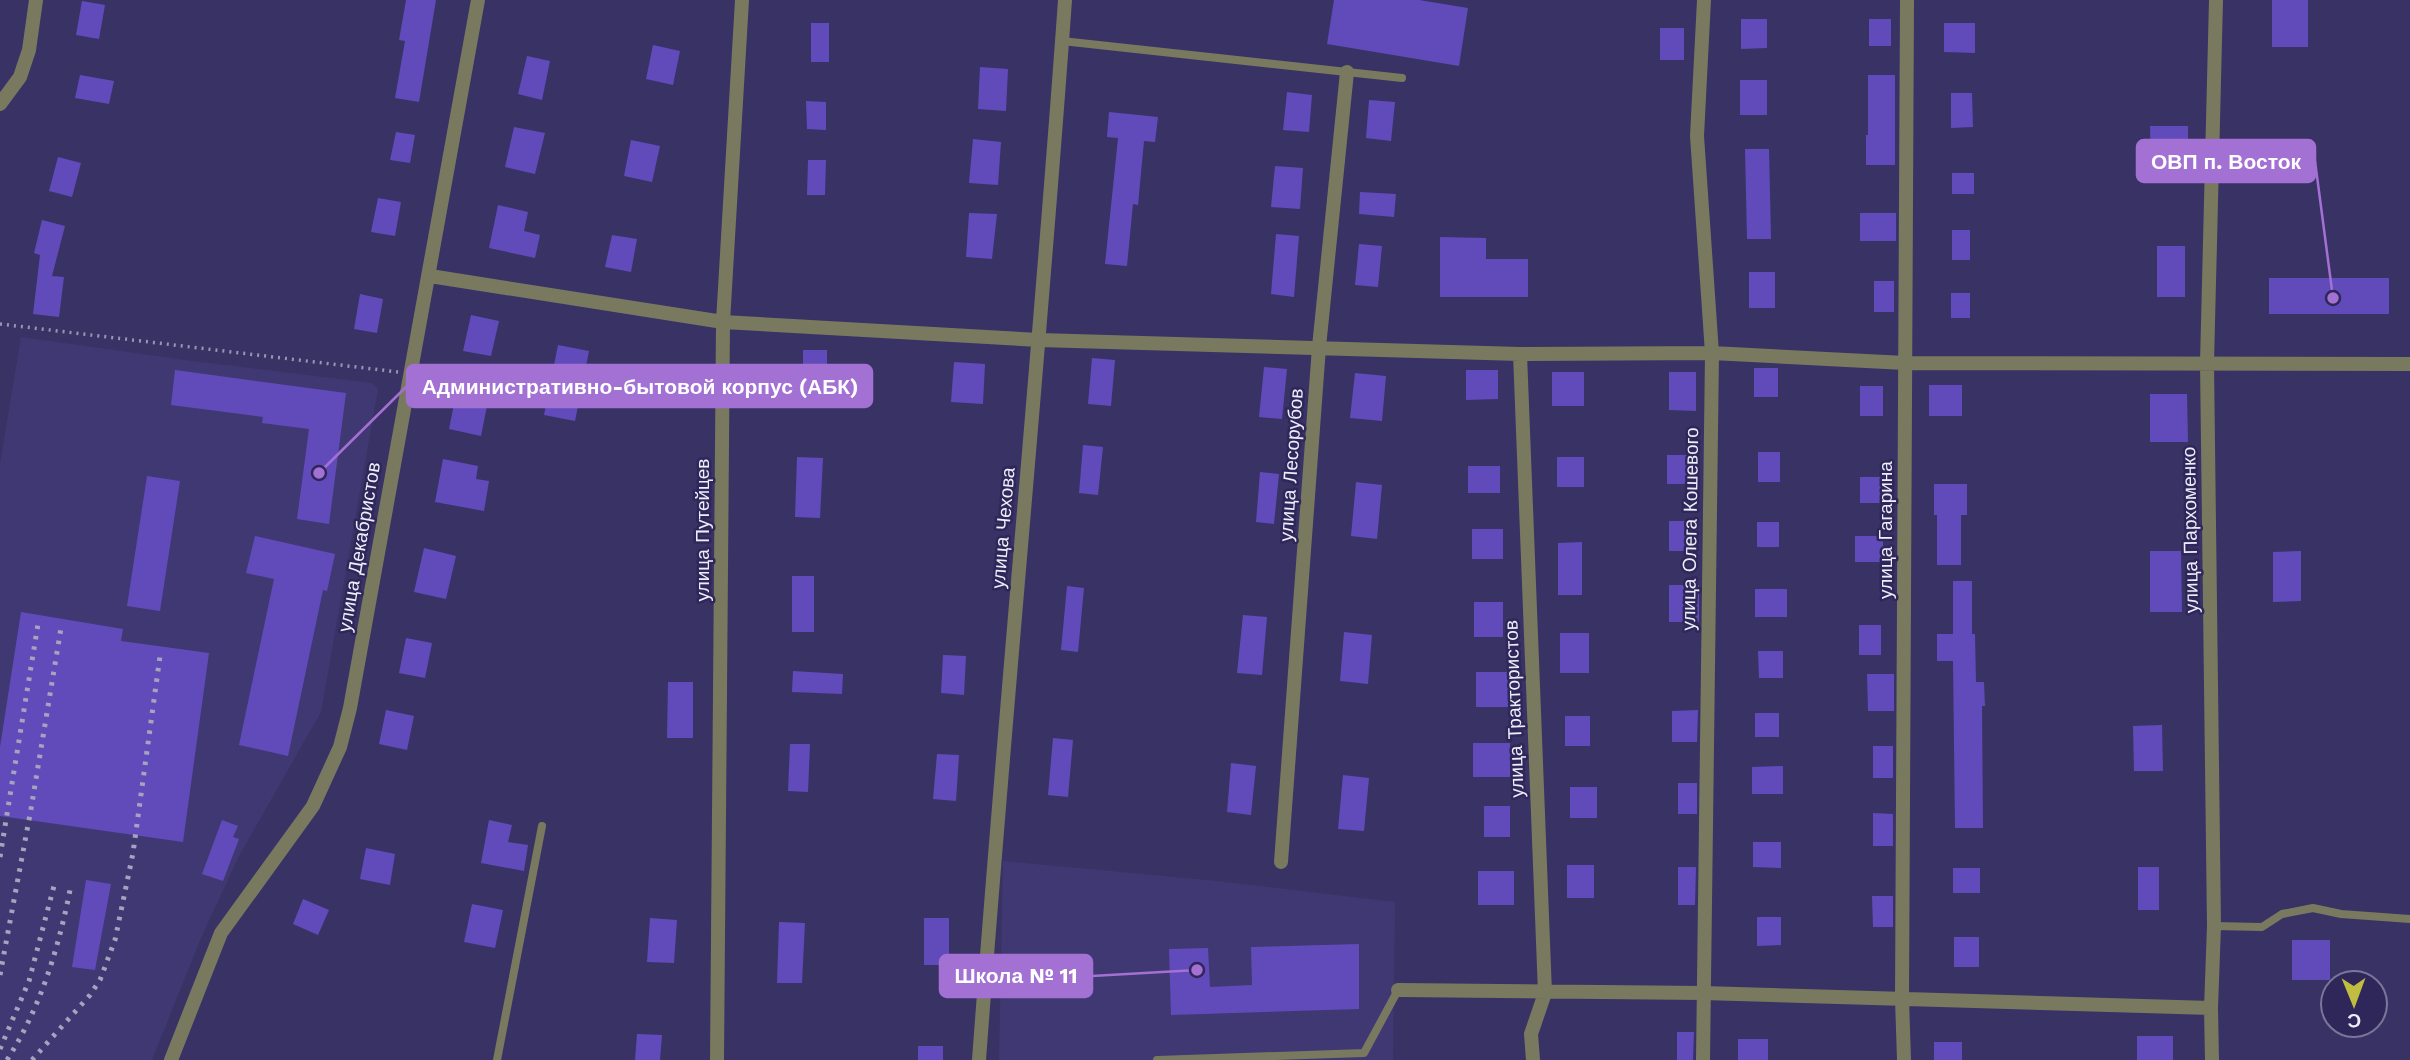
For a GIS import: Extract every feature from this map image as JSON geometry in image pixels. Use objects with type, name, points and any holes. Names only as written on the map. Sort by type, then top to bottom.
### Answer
[{"type":"street","points":[[0,104],[20,77],[29,50],[36,0]]},
{"type":"street","name":"улица Декабристов","points":[[171,1060],[221,933],[313,806],[340,747],[350,708],[430,276],[478,0]]},
{"type":"street","name":"улица Путейцев","points":[[717,1060],[723,322],[742,0]]},
{"type":"street","name":"улица Чехова","points":[[979,1060],[1065,0]]},
{"type":"street","name":"улица Олега Кошевого","points":[[1703,1060],[1712,353],[1698,136],[1704,0]]},
{"type":"street","name":"улица Гагарина","points":[[1904,1060],[1902,999],[1906,0]]},
{"type":"street","name":"улица Пархоменко","points":[[2212,1060],[2214,926],[2207,363],[2216,0]]},
{"type":"street","name":"улица Лесорубов","points":[[1281,862],[1319,346],[1347,72]]},
{"type":"street","points":[[430,276],[723,322],[1039,340],[1319,346],[1520,354],[1712,353],[1905,363],[2410,364]]},
{"type":"street","name":"улица Трактористов","points":[[1520,354],[1545,993],[1531,1034],[1532,1060]]},
{"type":"street","points":[[1398,990],[1703,993],[2211,1008]]},
{"type":"lane","points":[[1062,41],[1402,78]]},
{"type":"lane","points":[[497,1060],[542,826]]},
{"type":"lane","points":[[2214,926],[2262,926],[2282,914],[2313,908],[2341,914],[2410,919]]},
{"type":"lane","points":[[1157,1060],[1364,1053],[1398,990]]},
{"type":"path","points":[[0,324],[410,373]]},
{"type":"shaded area","points":[[21,337],[372,383],[378,389],[321,712],[239,856],[201,938],[152,1060],[0,1060],[0,464]]},
{"type":"shaded area","points":[[1003,861],[1217,881],[1395,902],[1393,1060],[999,1060]]},
{"type":"building","points":[[406,0],[436,0],[419,102],[395,98],[405,41],[399,40]]},
{"type":"building","points":[[1334,0],[1419,0],[1468,8],[1459,66],[1327,44]]},
{"type":"building","points":[[2272,0],[2308,0],[2308,47],[2272,47]]},
{"type":"building","points":[[82,1],[105,5],[99,39],[76,35]]},
{"type":"building","points":[[1741,19],[1767,19],[1767,48],[1741,49]]},
{"type":"building","points":[[1869,19],[1891,19],[1891,46],[1869,46]]},
{"type":"building","points":[[811,23],[829,23],[829,62],[811,62]]},
{"type":"building","points":[[1944,23],[1975,23],[1975,53],[1944,52]]},
{"type":"building","points":[[1660,28],[1684,28],[1684,60],[1660,60]]},
{"type":"building","points":[[653,45],[680,51],[673,85],[646,79]]},
{"type":"building","points":[[527,56],[550,61],[542,100],[518,94]]},
{"type":"building","points":[[980,67],[1008,69],[1006,111],[978,109]]},
{"type":"building","points":[[80,75],[114,81],[109,104],[75,98]]},
{"type":"building","points":[[1868,75],[1895,75],[1895,165],[1866,165]]},
{"type":"building","points":[[1740,80],[1767,80],[1767,115],[1740,115]]},
{"type":"building","points":[[1287,92],[1312,95],[1309,132],[1283,130]]},
{"type":"building","points":[[1951,93],[1972,93],[1973,127],[1951,128]]},
{"type":"building","points":[[1369,100],[1395,102],[1391,141],[1366,138]]},
{"type":"building","points":[[806,101],[826,102],[826,130],[807,129]]},
{"type":"building","points":[[1109,112],[1158,117],[1155,142],[1144,141],[1138,205],[1133,204],[1127,266],[1105,264],[1118,138],[1107,137]]},
{"type":"building","points":[[2150,126],[2188,126],[2188,173],[2151,173]]},
{"type":"building","points":[[514,127],[545,133],[535,174],[505,167]]},
{"type":"building","points":[[396,132],[415,135],[410,163],[390,160]]},
{"type":"building","points":[[973,139],[1001,142],[998,185],[969,183]]},
{"type":"building","points":[[631,140],[660,146],[652,182],[624,176]]},
{"type":"building","points":[[1745,149],[1769,149],[1771,239],[1747,239]]},
{"type":"building","points":[[58,157],[81,163],[72,197],[49,191]]},
{"type":"building","points":[[808,160],[826,160],[825,195],[807,195]]},
{"type":"building","points":[[1275,166],[1303,168],[1300,209],[1271,207]]},
{"type":"building","points":[[1952,173],[1974,173],[1974,194],[1952,194]]},
{"type":"building","points":[[1360,192],[1396,194],[1394,217],[1359,214]]},
{"type":"building","points":[[378,198],[401,202],[395,236],[371,232]]},
{"type":"building","points":[[498,205],[528,212],[524,231],[540,235],[535,258],[489,248]]},
{"type":"building","points":[[969,213],[997,214],[992,259],[966,257]]},
{"type":"building","points":[[1860,213],[1896,213],[1896,241],[1860,241]]},
{"type":"building","points":[[42,220],[65,226],[52,276],[64,277],[59,317],[33,314],[40,255],[34,253]]},
{"type":"building","points":[[1952,230],[1970,230],[1970,260],[1952,260]]},
{"type":"building","points":[[1276,234],[1299,236],[1294,297],[1271,294]]},
{"type":"building","points":[[612,235],[637,239],[631,272],[605,267]]},
{"type":"building","points":[[1440,237],[1486,238],[1486,259],[1528,259],[1528,297],[1440,297]]},
{"type":"building","points":[[1359,244],[1382,246],[1378,287],[1355,285]]},
{"type":"building","points":[[2157,246],[2185,246],[2185,297],[2157,297]]},
{"type":"building","points":[[1749,272],[1775,272],[1775,308],[1749,308]]},
{"type":"building","points":[[2269,278],[2389,278],[2389,314],[2269,314]]},
{"type":"building","points":[[1874,281],[1894,281],[1894,312],[1874,312]]},
{"type":"building","points":[[1951,293],[1970,293],[1970,318],[1951,318]]},
{"type":"building","points":[[360,294],[383,299],[377,333],[354,329]]},
{"type":"building","points":[[471,315],[499,321],[491,356],[463,351]]},
{"type":"building","points":[[558,345],[589,351],[575,421],[544,415]]},
{"type":"building","points":[[803,350],[827,350],[827,399],[803,398]]},
{"type":"building","points":[[1092,358],[1115,360],[1111,406],[1088,404]]},
{"type":"building","points":[[954,362],[985,364],[983,404],[951,402]]},
{"type":"building","points":[[1264,367],[1287,369],[1282,419],[1259,417]]},
{"type":"building","points":[[1754,368],[1778,368],[1778,397],[1754,397]]},
{"type":"building","points":[[175,370],[346,393],[329,524],[297,519],[309,429],[262,423],[263,417],[171,405]]},
{"type":"building","points":[[1466,370],[1498,370],[1498,399],[1466,400]]},
{"type":"building","points":[[1552,372],[1584,372],[1584,406],[1552,406]]},
{"type":"building","points":[[1669,372],[1696,372],[1696,411],[1669,410]]},
{"type":"building","points":[[1355,373],[1386,376],[1382,421],[1350,418]]},
{"type":"building","points":[[459,379],[491,386],[481,436],[449,429]]},
{"type":"building","points":[[1929,385],[1962,385],[1962,416],[1929,416]]},
{"type":"building","points":[[1860,386],[1883,386],[1883,416],[1860,416]]},
{"type":"building","points":[[2150,394],[2187,394],[2188,442],[2150,442]]},
{"type":"building","points":[[1083,445],[1103,447],[1098,495],[1079,493]]},
{"type":"building","points":[[1758,452],[1780,452],[1780,482],[1758,482]]},
{"type":"building","points":[[1667,455],[1698,455],[1698,484],[1667,484]]},
{"type":"building","points":[[797,457],[823,458],[820,518],[795,517]]},
{"type":"building","points":[[1557,457],[1584,457],[1584,487],[1557,487]]},
{"type":"building","points":[[443,459],[478,466],[476,479],[489,481],[484,511],[435,502]]},
{"type":"building","points":[[1468,466],[1500,466],[1500,493],[1468,493]]},
{"type":"building","points":[[1260,472],[1279,474],[1274,524],[1256,522]]},
{"type":"building","points":[[147,476],[180,481],[160,611],[127,606]]},
{"type":"building","points":[[1860,477],[1883,477],[1883,503],[1860,503]]},
{"type":"building","points":[[1356,482],[1382,485],[1377,539],[1351,536]]},
{"type":"building","points":[[1934,484],[1967,484],[1967,515],[1961,515],[1961,565],[1937,565]]},
{"type":"building","points":[[1669,521],[1697,521],[1697,551],[1669,551]]},
{"type":"building","points":[[1757,522],[1779,522],[1779,547],[1757,547]]},
{"type":"building","points":[[1472,529],[1503,529],[1503,559],[1472,559]]},
{"type":"building","points":[[255,536],[335,554],[327,591],[323,590],[288,756],[239,745],[274,579],[246,573]]},
{"type":"building","points":[[1855,536],[1883,536],[1883,562],[1855,562]]},
{"type":"building","points":[[1582,542],[1582,595],[1558,595],[1558,543]]},
{"type":"building","points":[[424,548],[456,556],[446,599],[414,592]]},
{"type":"building","points":[[2150,551],[2181,551],[2182,612],[2150,612]]},
{"type":"building","points":[[2301,551],[2301,601],[2273,602],[2273,552]]},
{"type":"building","points":[[792,576],[814,576],[814,632],[792,632]]},
{"type":"building","points":[[1953,581],[1972,581],[1976,682],[1984,682],[1983,828],[1955,828],[1953,661],[1937,661],[1937,634],[1953,634]]},
{"type":"building","points":[[1669,585],[1699,585],[1699,622],[1669,622]]},
{"type":"building","points":[[1067,586],[1084,588],[1078,652],[1061,650]]},
{"type":"building","points":[[1755,589],[1787,589],[1787,617],[1755,617]]},
{"type":"building","points":[[1474,602],[1503,602],[1503,637],[1474,637]]},
{"type":"building","points":[[21,612],[123,629],[121,641],[209,653],[183,842],[0,816],[0,747]]},
{"type":"building","points":[[1243,615],[1267,617],[1262,675],[1237,673]]},
{"type":"building","points":[[1859,625],[1881,625],[1881,655],[1859,655]]},
{"type":"building","points":[[1344,632],[1372,635],[1368,684],[1340,681]]},
{"type":"building","points":[[1560,633],[1589,633],[1589,673],[1560,673]]},
{"type":"building","points":[[406,638],[432,643],[425,678],[399,673]]},
{"type":"building","points":[[1758,651],[1783,651],[1783,678],[1759,678]]},
{"type":"building","points":[[943,655],[966,656],[964,695],[941,693]]},
{"type":"building","points":[[793,671],[843,674],[842,694],[792,692]]},
{"type":"building","points":[[1476,672],[1508,672],[1508,707],[1476,707]]},
{"type":"building","points":[[1867,674],[1894,674],[1894,711],[1868,711]]},
{"type":"building","points":[[668,682],[693,682],[693,738],[667,738]]},
{"type":"building","points":[[386,710],[414,716],[407,750],[379,744]]},
{"type":"building","points":[[1698,710],[1697,742],[1672,742],[1672,711]]},
{"type":"building","points":[[1755,713],[1779,713],[1779,737],[1755,737]]},
{"type":"building","points":[[1565,716],[1590,716],[1590,746],[1565,746]]},
{"type":"building","points":[[2162,725],[2163,771],[2134,771],[2133,726]]},
{"type":"building","points":[[1053,738],[1073,740],[1068,797],[1048,795]]},
{"type":"building","points":[[1473,743],[1510,743],[1510,777],[1473,777]]},
{"type":"building","points":[[790,744],[810,744],[808,792],[788,791]]},
{"type":"building","points":[[1873,746],[1893,746],[1893,778],[1873,778]]},
{"type":"building","points":[[937,754],[959,755],[956,801],[933,799]]},
{"type":"building","points":[[1231,763],[1256,766],[1251,815],[1227,812]]},
{"type":"building","points":[[1783,766],[1783,794],[1752,794],[1752,767]]},
{"type":"building","points":[[1343,775],[1369,778],[1364,831],[1338,829]]},
{"type":"building","points":[[1678,783],[1697,783],[1697,814],[1678,814]]},
{"type":"building","points":[[1570,787],[1597,787],[1597,818],[1570,818]]},
{"type":"building","points":[[1484,806],[1510,806],[1510,837],[1484,837]]},
{"type":"building","points":[[1873,813],[1893,814],[1893,846],[1873,846]]},
{"type":"building","points":[[222,820],[238,826],[233,837],[239,839],[223,881],[202,874]]},
{"type":"building","points":[[489,820],[512,825],[508,842],[528,845],[524,871],[481,863]]},
{"type":"building","points":[[1753,842],[1781,842],[1781,868],[1753,867]]},
{"type":"building","points":[[366,848],[395,854],[390,885],[360,879]]},
{"type":"building","points":[[1567,865],[1594,865],[1594,898],[1567,898]]},
{"type":"building","points":[[1678,867],[1696,867],[1695,905],[1678,905]]},
{"type":"building","points":[[2138,867],[2159,867],[2159,910],[2138,910]]},
{"type":"building","points":[[1953,868],[1980,868],[1980,893],[1953,893]]},
{"type":"building","points":[[1478,871],[1514,871],[1514,905],[1478,905]]},
{"type":"building","points":[[86,880],[111,884],[95,970],[72,967]]},
{"type":"building","points":[[1872,896],[1893,896],[1893,927],[1873,927]]},
{"type":"building","points":[[303,899],[329,910],[318,935],[293,924]]},
{"type":"building","points":[[472,904],[503,910],[495,948],[464,942]]},
{"type":"building","points":[[1757,917],[1781,917],[1781,945],[1757,946]]},
{"type":"building","points":[[650,918],[677,920],[674,963],[647,962]]},
{"type":"building","points":[[924,918],[949,918],[949,965],[924,965]]},
{"type":"building","points":[[779,922],[805,923],[802,983],[777,983]]},
{"type":"building","points":[[1954,937],[1979,937],[1979,967],[1954,967]]},
{"type":"building","points":[[2292,940],[2330,940],[2330,969],[2319,969],[2319,980],[2292,980]]},
{"type":"building","points":[[1359,944],[1359,1009],[1171,1015],[1169,949],[1208,948],[1210,987],[1252,985],[1251,947]]},
{"type":"building","points":[[1677,1032],[1694,1032],[1693,1060],[1677,1060]]},
{"type":"building","points":[[637,1034],[662,1035],[660,1060],[635,1060]]},
{"type":"building","points":[[2137,1036],[2173,1036],[2173,1060],[2137,1060]]},
{"type":"building","points":[[1738,1039],[1768,1039],[1768,1060],[1738,1060]]},
{"type":"building","points":[[1934,1042],[1962,1042],[1962,1060],[1934,1060]]},
{"type":"building","points":[[918,1046],[943,1046],[943,1060],[918,1060]]},
{"type":"railway","points":[[0,857],[38,624]]},
{"type":"railway","points":[[0,975],[61,628]]},
{"type":"railway","points":[[32,1060],[90,995],[100,980],[115,940],[133,853],[160,656]]},
{"type":"railway","points":[[0,1049],[29,981],[55,882]]},
{"type":"railway","points":[[7,1060],[39,998],[61,931],[71,885]]},
{"type":"place","name":"ОВП п. Восток","points":[[2333,298]]},
{"type":"place","name":"Административно-бытовой корпус (АБК)","points":[[319,473]]},
{"type":"place","name":"Школа № 11","points":[[1197,970]]}]
